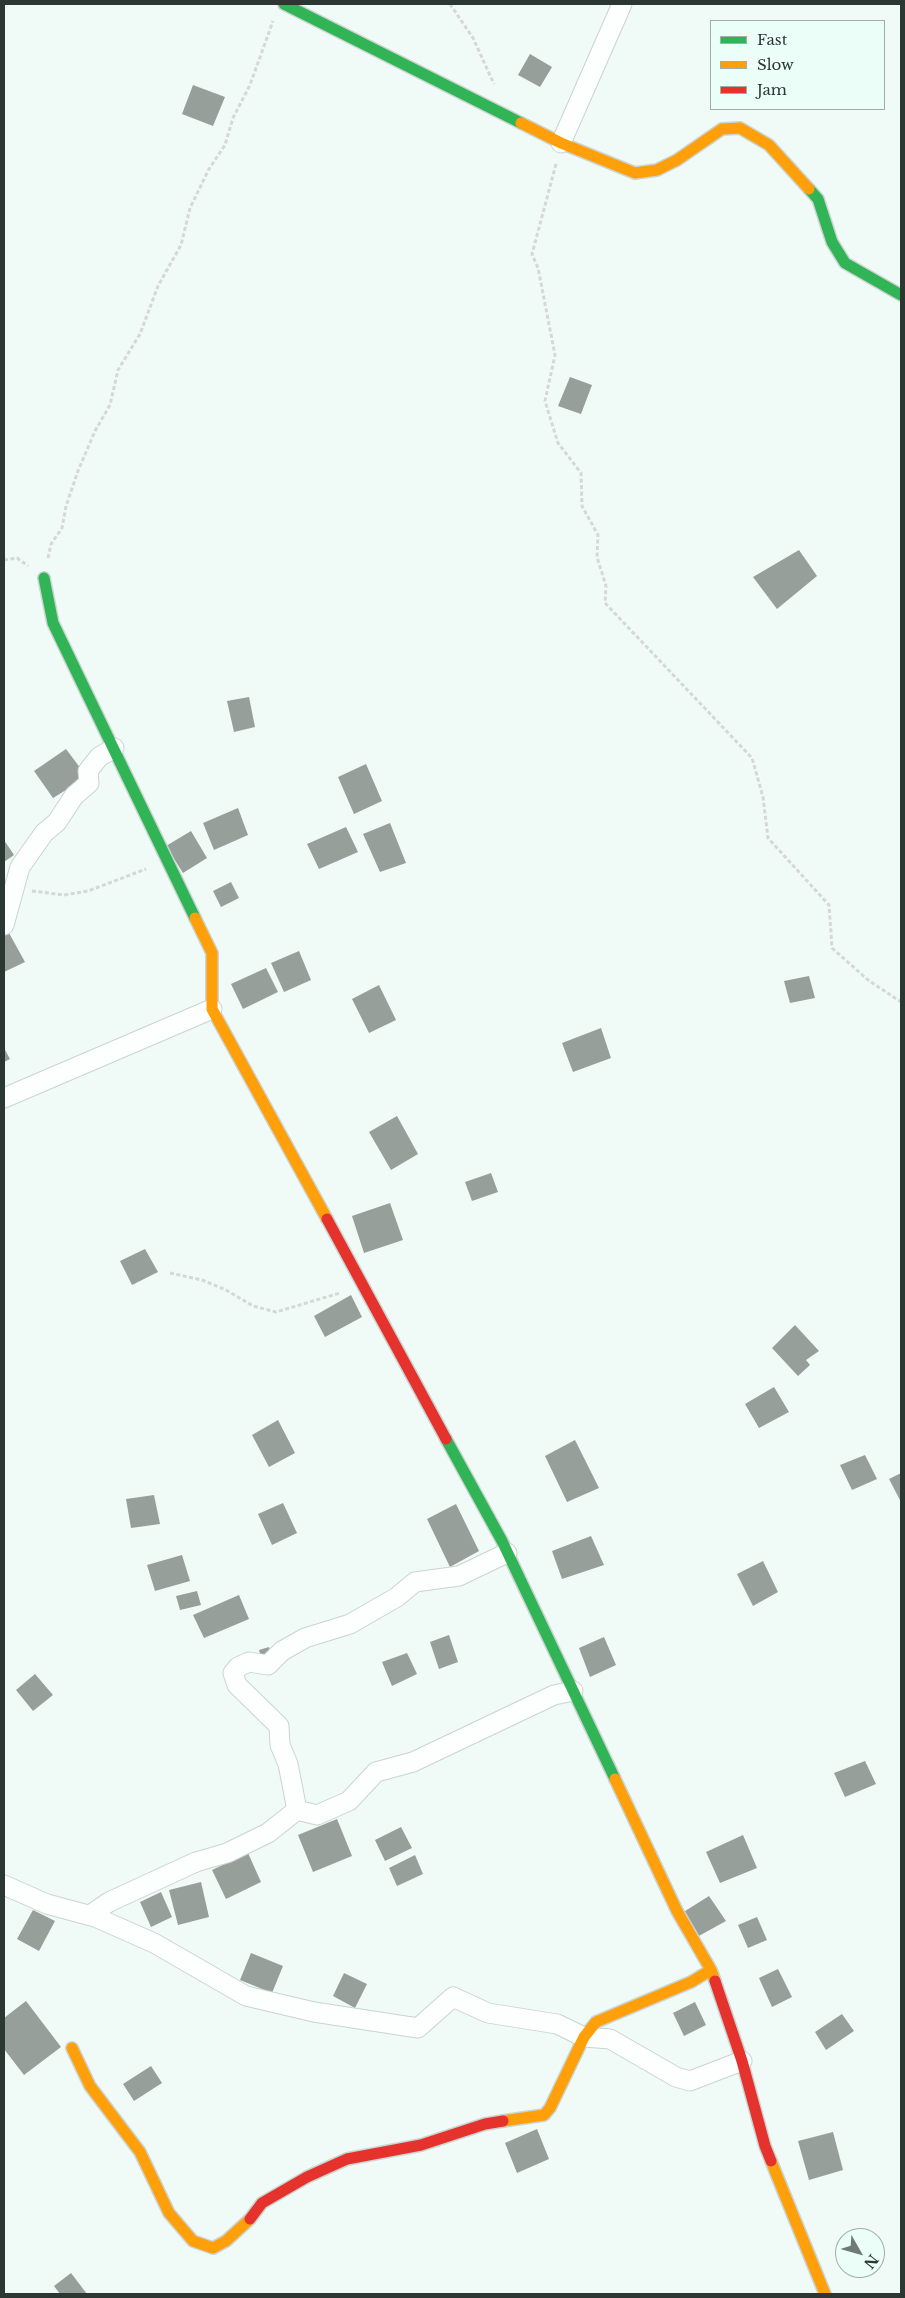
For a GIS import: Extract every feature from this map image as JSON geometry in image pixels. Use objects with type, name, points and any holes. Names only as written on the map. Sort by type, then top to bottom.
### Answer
[{"type":"street","points":[[284,4],[561,143],[635,173],[657,170],[678,160],[722,129],[740,128],[769,145],[818,199],[832,242],[845,262],[901,295]]},
{"type":"street","points":[[561,143],[622,4]]},
{"type":"street","points":[[44,578],[54,623],[212,953],[212,1009],[507,1553],[676,1911],[710,1970],[742,2061],[765,2146],[825,2294]]},
{"type":"street","points":[[4,925],[20,867],[44,833],[58,822],[70,801],[89,783],[88,771],[99,757],[114,748]]},
{"type":"street","points":[[4,1098],[212,1009]]},
{"type":"street","points":[[297,1810],[288,1764],[280,1745],[279,1726],[262,1712],[237,1685],[233,1673],[238,1667],[249,1662],[268,1665],[282,1651],[305,1638],[350,1624],[397,1597],[415,1582],[459,1576],[507,1553]]},
{"type":"street","points":[[297,1810],[317,1815],[349,1801],[376,1772],[413,1762],[554,1696],[573,1691]]},
{"type":"street","points":[[90,1916],[110,1902],[196,1862],[227,1853],[268,1833],[297,1810]]},
{"type":"street","points":[[4,1885],[47,1904],[90,1916],[154,1943],[246,1996],[314,2012],[418,2028],[453,1997],[488,2013],[556,2024],[584,2037],[610,2040],[676,2077],[690,2081],[742,2061]]},
{"type":"street","points":[[72,2048],[90,2086],[140,2152],[169,2213],[193,2242],[213,2248],[246,2224],[262,2203],[306,2178],[347,2159],[421,2145],[485,2124],[544,2115],[550,2108],[584,2037],[596,2022],[690,1982],[710,1970]]},
{"type":"path","points":[[450,4],[473,38],[494,86]]},
{"type":"path","points":[[4,560],[17,558],[44,578],[51,544],[62,528],[66,506],[78,471],[95,431],[110,405],[118,370],[140,334],[158,286],[180,245],[190,208],[209,169],[226,145],[233,118],[250,85],[274,19]]},
{"type":"path","points":[[561,143],[532,254],[538,268],[555,355],[545,401],[558,443],[582,473],[582,506],[598,535],[597,557],[606,586],[605,602],[752,758],[763,796],[768,838],[829,905],[832,948],[868,980],[901,1002]]},
{"type":"path","points":[[14,889],[64,895],[88,891],[150,868],[166,858]]},
{"type":"path","points":[[170,1274],[202,1280],[226,1290],[253,1306],[276,1312],[339,1293],[360,1280]]},
{"type":"building","points":[[530,54],[552,67],[540,87],[518,75]]},
{"type":"building","points":[[193,85],[225,97],[213,126],[182,114]]},
{"type":"building","points":[[570,377],[592,385],[581,414],[558,406]]},
{"type":"building","points":[[799,550],[817,576],[777,609],[753,577]]},
{"type":"building","points":[[249,697],[255,727],[234,732],[227,701]]},
{"type":"building","points":[[66,749],[87,777],[53,798],[34,771]]},
{"type":"building","points":[[366,764],[382,801],[354,814],[338,777]]},
{"type":"building","points":[[238,808],[248,835],[214,850],[203,823]]},
{"type":"building","points":[[390,823],[406,863],[380,872],[363,834]]},
{"type":"building","points":[[346,827],[358,852],[319,869],[307,844]]},
{"type":"building","points":[[191,831],[207,858],[183,873],[166,846]]},
{"type":"building","points":[[4,840],[14,855],[4,862]]},
{"type":"building","points":[[231,882],[239,898],[221,907],[213,891]]},
{"type":"building","points":[[9,933],[25,962],[4,972],[4,936]]},
{"type":"building","points":[[299,951],[311,980],[284,992],[271,963]]},
{"type":"building","points":[[266,968],[278,992],[243,1009],[231,984]]},
{"type":"building","points":[[809,976],[815,998],[790,1003],[784,981]]},
{"type":"building","points":[[379,985],[396,1020],[369,1033],[352,999]]},
{"type":"building","points":[[601,1028],[611,1058],[573,1072],[562,1043]]},
{"type":"building","points":[[4,1048],[10,1059],[4,1062]]},
{"type":"building","points":[[397,1116],[418,1154],[391,1170],[369,1132]]},
{"type":"building","points":[[491,1173],[498,1192],[472,1201],[465,1182]]},
{"type":"building","points":[[390,1203],[403,1240],[364,1253],[352,1216]]},
{"type":"building","points":[[145,1249],[158,1272],[132,1285],[120,1261]]},
{"type":"building","points":[[351,1295],[362,1317],[325,1337],[314,1316]]},
{"type":"building","points":[[795,1325],[819,1351],[806,1360],[810,1365],[798,1376],[772,1348]]},
{"type":"building","points":[[774,1387],[789,1412],[759,1428],[745,1404]]},
{"type":"building","points":[[278,1420],[295,1453],[269,1467],[252,1435]]},
{"type":"building","points":[[575,1440],[599,1488],[567,1502],[545,1456]]},
{"type":"building","points":[[865,1455],[877,1479],[852,1490],[840,1465]]},
{"type":"building","points":[[901,1473],[901,1502],[889,1479]]},
{"type":"building","points":[[154,1495],[160,1524],[131,1528],[126,1499]]},
{"type":"building","points":[[283,1503],[297,1533],[272,1545],[258,1514]]},
{"type":"building","points":[[456,1504],[479,1551],[450,1567],[427,1519]]},
{"type":"building","points":[[591,1536],[604,1565],[562,1579],[552,1551]]},
{"type":"building","points":[[182,1555],[190,1581],[155,1591],[147,1565]]},
{"type":"building","points":[[763,1561],[778,1592],[753,1606],[737,1574]]},
{"type":"building","points":[[197,1591],[201,1605],[180,1610],[176,1596]]},
{"type":"building","points":[[239,1595],[249,1619],[204,1638],[193,1615]]},
{"type":"building","points":[[449,1635],[458,1662],[439,1669],[430,1642]]},
{"type":"building","points":[[604,1637],[616,1665],[590,1677],[579,1648]]},
{"type":"building","points":[[269,1647],[272,1658],[262,1661],[259,1650]]},
{"type":"building","points":[[407,1653],[417,1674],[392,1686],[382,1662]]},
{"type":"building","points":[[35,1674],[53,1695],[33,1711],[16,1690]]},
{"type":"building","points":[[865,1761],[876,1784],[845,1797],[834,1773]]},
{"type":"building","points":[[337,1819],[352,1856],[313,1872],[298,1835]]},
{"type":"building","points":[[401,1827],[412,1848],[385,1861],[375,1840]]},
{"type":"building","points":[[743,1835],[757,1868],[720,1883],[706,1852]]},
{"type":"building","points":[[248,1853],[261,1882],[226,1899],[212,1870]]},
{"type":"building","points":[[415,1855],[423,1874],[397,1886],[389,1868]]},
{"type":"building","points":[[201,1882],[209,1917],[178,1925],[169,1890]]},
{"type":"building","points":[[161,1892],[172,1917],[151,1927],[140,1902]]},
{"type":"building","points":[[709,1896],[726,1921],[697,1937],[682,1913]]},
{"type":"building","points":[[33,1910],[55,1921],[39,1951],[17,1939]]},
{"type":"building","points":[[757,1917],[767,1940],[748,1948],[738,1925]]},
{"type":"building","points":[[251,1953],[283,1966],[272,1993],[240,1980]]},
{"type":"building","points":[[778,1969],[792,1997],[772,2007],[759,1978]]},
{"type":"building","points":[[344,1973],[367,1984],[355,2008],[333,1996]]},
{"type":"building","points":[[26,2001],[61,2047],[24,2075],[4,2049],[4,2018]]},
{"type":"building","points":[[695,2002],[706,2025],[684,2036],[673,2013]]},
{"type":"building","points":[[842,2014],[854,2031],[826,2050],[815,2032]]},
{"type":"building","points":[[151,2066],[162,2083],[134,2101],[123,2084]]},
{"type":"building","points":[[537,2129],[549,2159],[517,2173],[505,2143]]},
{"type":"building","points":[[833,2132],[843,2170],[809,2180],[798,2141]]},
{"type":"building","points":[[71,2273],[87,2294],[60,2294],[54,2286]]},
{"type":"traffic: fast","points":[[284,4],[521,123]]},
{"type":"traffic: fast","points":[[809,189],[818,199],[832,242],[845,263],[901,295]]},
{"type":"traffic: fast","points":[[44,578],[53,623],[195,918]]},
{"type":"traffic: fast","points":[[446,1439],[502,1541],[615,1779]]},
{"type":"traffic: slow","points":[[521,123],[561,143],[635,173],[657,170],[677,160],[722,129],[740,128],[769,145],[809,189]]},
{"type":"traffic: slow","points":[[195,918],[212,953],[212,1009],[327,1219]]},
{"type":"traffic: slow","points":[[615,1779],[677,1911],[711,1970],[715,1981]]},
{"type":"traffic: slow","points":[[503,2121],[544,2115],[550,2108],[584,2037],[596,2022],[691,1982],[711,1970]]},
{"type":"traffic: slow","points":[[72,2048],[90,2086],[140,2152],[169,2213],[193,2241],[213,2248],[226,2241],[250,2219]]},
{"type":"traffic: slow","points":[[771,2161],[825,2294]]},
{"type":"traffic: jam","points":[[327,1219],[446,1439]]},
{"type":"traffic: jam","points":[[715,1981],[742,2061],[765,2146],[771,2161]]},
{"type":"traffic: jam","points":[[250,2219],[262,2203],[307,2177],[347,2159],[421,2145],[485,2124],[503,2121]]}]
